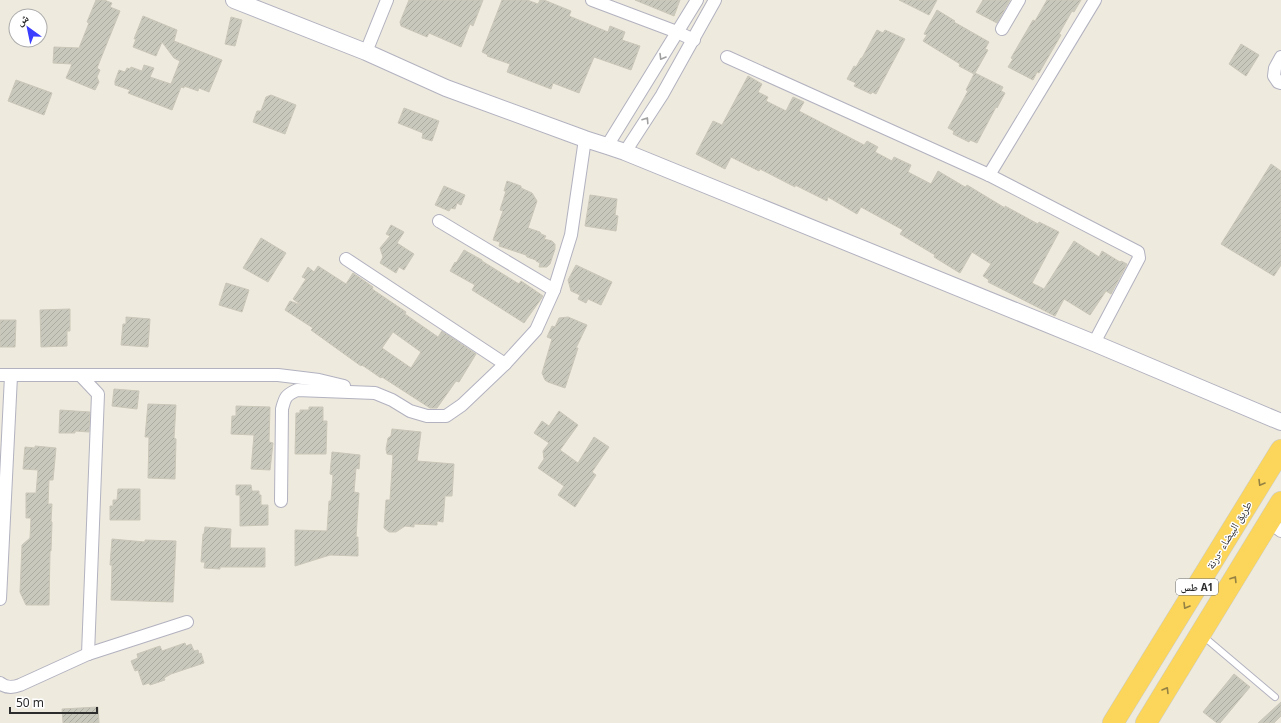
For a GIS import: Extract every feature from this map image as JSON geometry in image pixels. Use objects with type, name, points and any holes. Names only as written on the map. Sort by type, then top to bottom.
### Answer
[{"type":"highway","name":"طريق البيضاء -درنة","points":[[1113,723],[1281,450]]},
{"type":"highway","name":"طس A1","points":[[1146,723],[1200,633],[1275,527],[1281,502]]},
{"type":"street","points":[[234,0],[366,52],[446,88],[585,139],[625,152],[1094,343],[1281,422]]},
{"type":"street","points":[[366,52],[386,0]]},
{"type":"street","points":[[592,0],[677,32],[694,40]]},
{"type":"street","points":[[608,146],[697,0]]},
{"type":"street","points":[[625,152],[662,95],[715,0]]},
{"type":"street","points":[[1002,29],[1019,0]]},
{"type":"street","points":[[990,175],[1095,0]]},
{"type":"street","points":[[727,57],[990,175],[1138,252],[1139,258],[1094,343]]},
{"type":"street","points":[[1281,57],[1275,68],[1274,76],[1278,82],[1281,83]]},
{"type":"street","points":[[0,599],[6,375],[278,375],[318,380],[375,393],[392,400],[410,411],[427,416],[446,416],[462,405],[505,364],[536,330],[554,290],[571,235],[585,139]]},
{"type":"street","points":[[439,221],[554,290]]},
{"type":"street","points":[[346,259],[505,364]]},
{"type":"street","points":[[81,376],[98,394],[88,654]]},
{"type":"street","points":[[281,501],[282,409],[284,400],[288,394],[297,390],[375,393]]},
{"type":"street","points":[[0,683],[4,687],[12,688],[88,654],[187,622]]},
{"type":"lane","points":[[1200,633],[1275,697]]},
{"type":"building","points":[[96,0],[104,0],[112,3],[110,7],[120,11],[97,68],[100,70],[97,77],[99,82],[95,90],[66,78],[72,64],[53,63],[54,47],[79,48]]},
{"type":"building","points":[[409,0],[483,0],[473,26],[470,24],[461,47],[429,33],[427,37],[401,26],[400,22]]},
{"type":"building","points":[[502,0],[527,0],[538,4],[540,0],[544,0],[571,11],[569,16],[608,32],[610,26],[625,32],[622,40],[640,46],[631,70],[594,57],[579,93],[553,83],[551,89],[507,72],[510,64],[487,56],[488,55],[482,52]]},
{"type":"building","points":[[635,0],[680,0],[674,16]]},
{"type":"building","points":[[899,0],[937,0],[929,15]]},
{"type":"building","points":[[983,0],[1010,0],[997,23],[976,12]]},
{"type":"building","points":[[1047,0],[1081,0],[1074,12],[1072,11],[1059,34],[1061,35],[1039,73],[1037,72],[1033,80],[1008,67],[1013,59],[1011,58],[1033,20],[1035,21]]},
{"type":"building","points":[[937,10],[955,21],[954,22],[989,42],[985,49],[988,50],[975,73],[1003,87],[1001,91],[1005,93],[977,143],[970,140],[969,142],[953,134],[954,131],[948,128],[968,91],[966,90],[974,74],[959,66],[960,64],[923,41],[927,35],[924,34]]},
{"type":"building","points":[[143,16],[177,30],[174,41],[222,60],[209,92],[199,88],[198,91],[184,86],[184,88],[181,87],[172,110],[128,93],[130,90],[115,85],[119,70],[125,72],[127,68],[130,69],[131,67],[142,71],[144,65],[154,68],[150,77],[171,84],[180,61],[174,58],[162,42],[156,56],[133,47],[136,39],[134,39]]},
{"type":"building","points":[[231,17],[242,20],[235,46],[225,44]]},
{"type":"building","points":[[877,30],[883,33],[885,30],[905,39],[876,94],[872,92],[871,94],[854,86],[856,83],[847,79],[854,66],[856,67],[862,58]]},
{"type":"building","points":[[1241,44],[1259,55],[1246,76],[1229,64]]},
{"type":"building","points":[[748,76],[762,84],[758,92],[768,97],[766,101],[786,111],[793,97],[804,102],[799,111],[864,145],[867,141],[878,147],[875,152],[892,161],[894,157],[911,165],[908,172],[931,184],[938,171],[965,187],[967,185],[1005,208],[1005,206],[1038,224],[1039,222],[1059,232],[1032,283],[1044,289],[1074,241],[1099,257],[1102,251],[1120,262],[1121,261],[1127,264],[1111,294],[1106,291],[1090,315],[1064,299],[1055,316],[988,282],[989,280],[983,276],[991,264],[972,252],[960,273],[934,257],[935,255],[900,234],[903,230],[861,207],[857,214],[828,197],[827,201],[795,185],[795,187],[760,169],[759,171],[731,157],[725,169],[696,154],[713,121],[722,125]]},
{"type":"building","points":[[16,80],[52,93],[44,115],[8,101]]},
{"type":"building","points":[[271,95],[296,105],[285,134],[253,122],[257,111],[261,111],[266,97]]},
{"type":"building","points":[[404,108],[439,121],[432,141],[422,138],[423,133],[398,123]]},
{"type":"building","points":[[1271,164],[1281,171],[1281,265],[1274,276],[1221,244]]},
{"type":"building","points":[[507,181],[521,186],[521,188],[532,193],[537,201],[528,228],[540,232],[546,236],[544,239],[552,241],[555,244],[555,249],[550,264],[547,267],[539,267],[540,263],[536,260],[499,246],[500,242],[493,240],[503,211],[500,210],[506,191],[504,191]]},
{"type":"building","points":[[444,186],[465,195],[461,205],[457,203],[455,209],[451,208],[449,211],[435,205]]},
{"type":"building","points":[[590,195],[617,199],[615,215],[618,216],[616,231],[585,226]]},
{"type":"building","points":[[391,225],[404,232],[397,243],[414,254],[404,270],[399,267],[396,273],[380,263],[383,257],[380,248],[390,236],[386,234]]},
{"type":"building","points":[[261,238],[286,253],[268,282],[243,268]]},
{"type":"building","points":[[464,250],[519,284],[521,281],[543,296],[524,323],[472,290],[475,285],[450,271]]},
{"type":"building","points":[[576,265],[612,282],[601,305],[588,299],[586,303],[578,299],[580,295],[571,291],[568,280]]},
{"type":"building","points":[[318,266],[346,284],[353,273],[373,287],[372,289],[406,312],[405,314],[438,337],[442,331],[476,354],[459,382],[456,381],[437,408],[430,408],[382,377],[381,378],[362,365],[361,366],[311,330],[313,328],[285,310],[290,301],[301,305],[293,299],[306,279],[302,277],[308,267],[314,272]],"holes":[[[393,332],[421,352],[411,368],[382,348]]]},
{"type":"building","points":[[226,283],[249,290],[242,312],[219,305]]},
{"type":"building","points":[[70,309],[70,331],[67,331],[67,346],[41,347],[40,310]]},
{"type":"building","points":[[126,317],[150,319],[148,347],[121,345],[123,324],[126,324]]},
{"type":"building","points":[[568,317],[587,325],[576,348],[578,348],[565,388],[548,382],[545,380],[542,373],[552,339],[547,337],[552,326],[555,327],[559,318]]},
{"type":"building","points":[[0,320],[16,320],[15,347],[0,347]]},
{"type":"building","points":[[114,389],[139,391],[137,409],[112,406]]},
{"type":"building","points":[[148,404],[176,405],[174,438],[176,439],[175,479],[148,478],[149,437],[145,437]]},
{"type":"building","points":[[236,406],[270,407],[269,442],[273,443],[270,470],[251,469],[254,435],[231,434],[232,416],[236,416]]},
{"type":"building","points":[[309,407],[323,407],[323,421],[327,421],[326,454],[295,454],[296,413],[300,413],[300,410],[309,410]]},
{"type":"building","points":[[60,410],[90,412],[89,432],[75,431],[75,433],[59,433]]},
{"type":"building","points":[[559,411],[578,425],[560,450],[578,463],[594,437],[609,447],[592,472],[596,475],[575,507],[558,495],[564,486],[538,468],[544,459],[543,451],[549,443],[534,433],[542,421],[549,426]]},
{"type":"building","points":[[392,429],[421,432],[417,461],[454,464],[452,496],[445,496],[443,522],[437,521],[437,525],[414,524],[414,527],[405,526],[396,532],[389,532],[384,528],[386,500],[390,500],[393,455],[387,454],[386,449],[388,438],[391,436]]},
{"type":"building","points":[[35,446],[56,448],[53,480],[49,480],[48,504],[52,504],[52,522],[49,605],[26,605],[20,592],[22,545],[30,538],[31,518],[26,518],[26,493],[36,493],[38,470],[23,469],[25,447],[35,448]]},
{"type":"building","points":[[332,452],[360,455],[359,469],[356,468],[354,492],[359,493],[356,537],[358,537],[358,556],[330,555],[295,566],[295,530],[327,531],[329,501],[331,501],[333,475],[330,474]]},
{"type":"building","points":[[236,485],[251,485],[252,491],[259,491],[259,495],[261,495],[261,505],[268,505],[268,525],[240,526],[240,495],[236,495]]},
{"type":"building","points":[[118,489],[140,489],[140,520],[110,520],[110,506],[113,506],[113,500],[117,500]]},
{"type":"building","points":[[205,527],[231,529],[230,548],[265,548],[265,567],[220,567],[220,569],[204,568],[205,562],[201,562]]},
{"type":"building","points":[[112,539],[145,542],[145,540],[176,541],[173,602],[111,600],[112,565],[110,565]]},
{"type":"building","points":[[185,643],[186,646],[191,644],[194,651],[198,650],[199,654],[201,653],[204,663],[171,674],[164,678],[165,680],[150,685],[149,683],[143,685],[138,670],[135,671],[131,661],[138,658],[137,654],[160,646],[162,651]]},
{"type":"building","points":[[1234,674],[1250,687],[1220,723],[1217,723],[1203,712]]},
{"type":"building","points":[[1281,702],[1281,716],[1274,723],[1258,723]]},
{"type":"building","points":[[98,707],[99,723],[63,723],[62,709]]}]
